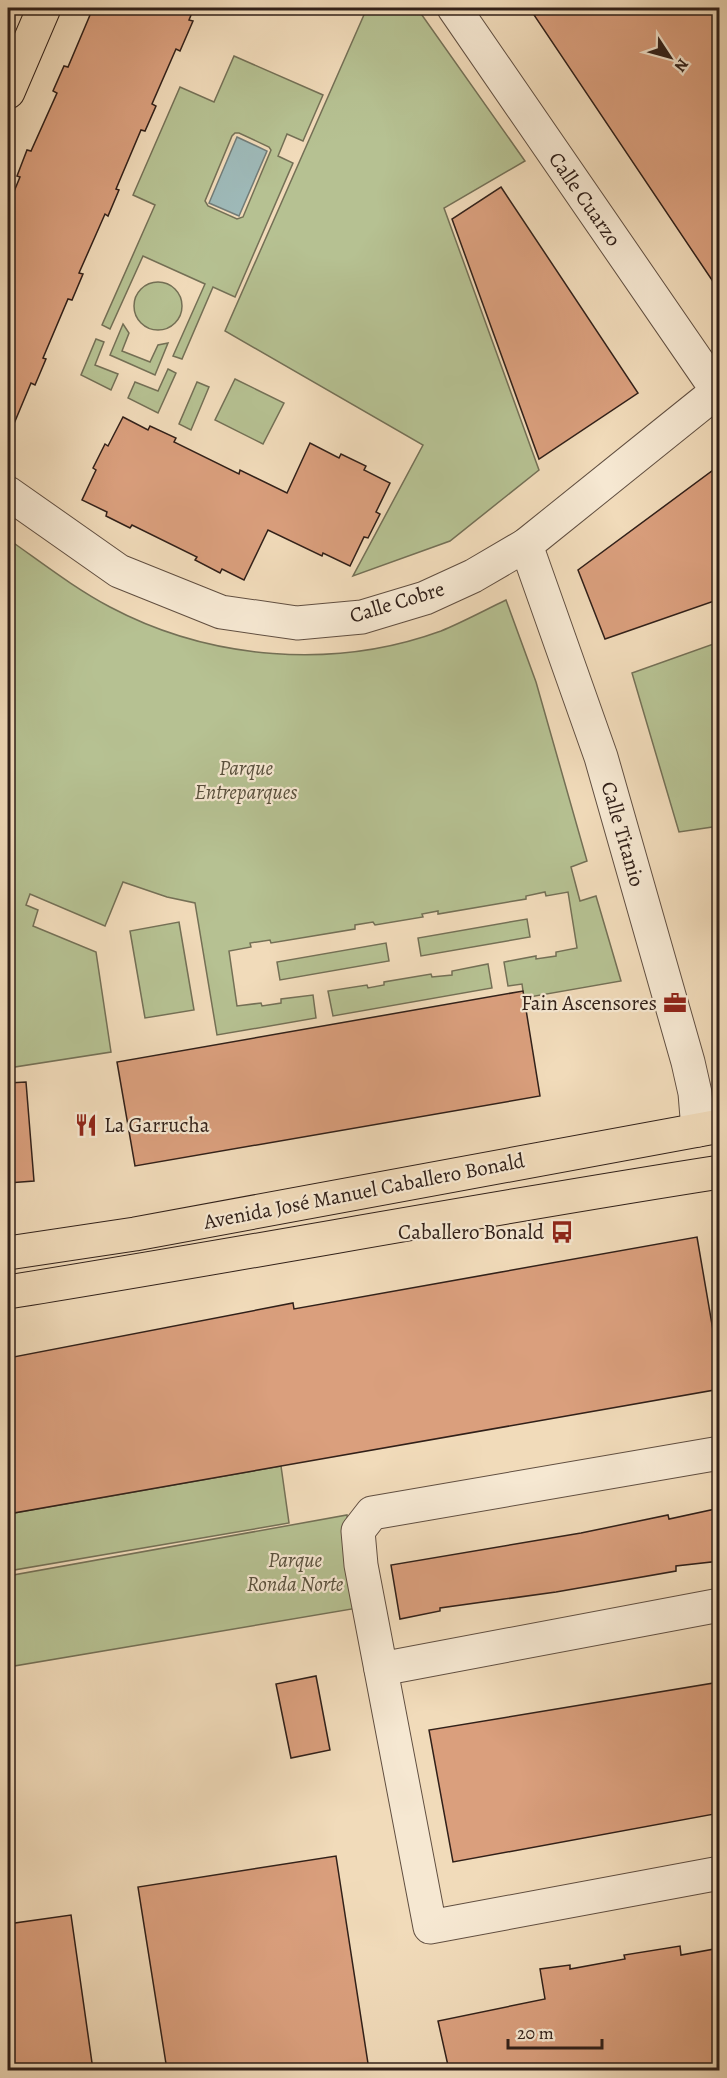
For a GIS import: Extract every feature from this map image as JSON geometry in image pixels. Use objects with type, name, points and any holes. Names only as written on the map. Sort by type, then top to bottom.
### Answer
[{"type":"main road","points":[[8,92],[44,8]]},
{"type":"main road","name":"Avenida José Manuel Caballero Bonald","points":[[8,1253],[147,1232],[709,1128]]},
{"type":"main road","name":"Avenida José Manuel Caballero Bonald","points":[[8,1292],[584,1193],[720,1172]]},
{"type":"street","name":"Calle Cuarzo","points":[[454,8],[718,390]]},
{"type":"street","name":"Calle Cobre","points":[[8,493],[118,571],[222,612],[297,623],[362,617],[424,597],[473,576],[526,545],[718,390]]},
{"type":"street","name":"Calle Titanio","points":[[526,545],[601,757],[695,1093],[709,1128]]},
{"type":"street","points":[[720,1453],[372,1513],[358,1531],[361,1565],[430,1928],[720,1873]]},
{"type":"street","points":[[381,1669],[720,1605]]},
{"type":"green space","points":[[367,8],[417,8],[525,161],[444,208],[539,470],[450,541],[353,576],[423,445],[225,331]]},
{"type":"green space","points":[[234,56],[323,95],[303,141],[287,134],[278,156],[293,163],[235,297],[213,287],[182,359],[173,356],[205,284],[143,256],[110,329],[102,325],[155,205],[133,195],[180,87],[214,102]],"holes":[[[239,133],[271,150],[243,217],[237,219],[208,206],[205,201],[232,136]]]},
{"type":"green space","points":[[153,282],[163,282],[178,292],[182,306],[181,315],[172,326],[163,330],[153,330],[138,320],[134,311],[134,301],[144,286]]},
{"type":"green space","points":[[123,324],[129,333],[122,351],[150,362],[158,345],[168,343],[155,375],[110,355]]},
{"type":"green space","points":[[96,339],[104,342],[95,365],[118,374],[111,390],[81,375]]},
{"type":"green space","points":[[168,369],[176,373],[158,413],[128,398],[135,382],[158,391]]},
{"type":"green space","points":[[235,379],[284,403],[263,444],[215,420]]},
{"type":"green space","points":[[197,382],[209,387],[191,430],[179,424]]},
{"type":"green space","name":"Parque Entreparques","points":[[8,539],[84,592],[149,625],[189,639],[273,654],[316,655],[358,651],[400,643],[441,631],[506,600],[536,682],[587,861],[571,867],[580,901],[596,896],[621,981],[524,998],[522,984],[508,986],[504,962],[536,956],[536,959],[556,956],[556,952],[577,948],[568,892],[546,896],[545,892],[526,896],[526,899],[438,914],[438,911],[422,914],[423,917],[375,925],[373,922],[355,925],[355,929],[271,943],[270,940],[250,943],[251,947],[229,951],[237,1006],[261,1003],[262,1006],[281,1003],[281,999],[313,995],[316,1018],[217,1035],[195,903],[167,897],[123,882],[105,926],[30,894],[26,905],[38,910],[33,926],[96,952],[111,1052],[8,1068],[8,955],[11,945],[8,939]]},
{"type":"green space","points":[[719,642],[719,826],[679,832],[632,673]]},
{"type":"green space","points":[[527,919],[530,937],[421,956],[418,938]]},
{"type":"green space","points":[[179,922],[194,1010],[145,1018],[130,931]]},
{"type":"green space","points":[[386,943],[389,961],[280,980],[277,962]]},
{"type":"green space","points":[[488,964],[492,988],[333,1016],[328,991],[367,985],[368,988],[384,985],[384,982],[431,974],[432,977],[452,975],[452,971]]},
{"type":"green space","points":[[281,1466],[289,1523],[8,1571],[8,1514]]},
{"type":"green space","name":"Parque Ronda Norte","points":[[347,1515],[358,1608],[8,1667],[8,1576]]},
{"type":"water","points":[[237,137],[267,151],[239,216],[209,203]]},
{"type":"building","points":[[93,8],[194,8],[189,20],[193,21],[180,51],[176,49],[152,104],[156,106],[145,131],[141,130],[116,189],[119,190],[108,216],[105,214],[79,273],[83,274],[72,300],[68,299],[43,358],[46,359],[35,385],[31,383],[8,438],[8,206],[20,177],[17,176],[27,150],[31,151],[57,93],[53,91],[64,66],[68,67]]},
{"type":"building","points":[[554,8],[720,8],[720,292],[534,15]]},
{"type":"building","points":[[501,187],[638,393],[539,459],[452,219]]},
{"type":"building","points":[[123,417],[148,430],[150,426],[176,438],[174,442],[239,474],[240,470],[287,493],[310,443],[339,458],[341,454],[366,466],[364,470],[390,483],[376,512],[380,514],[368,538],[364,537],[350,566],[323,553],[322,556],[268,530],[244,580],[222,569],[220,573],[195,560],[197,557],[132,525],[130,528],[106,516],[107,512],[82,500],[96,470],[93,468],[105,444],[108,446]]},
{"type":"building","points":[[720,465],[720,599],[605,639],[578,570]]},
{"type":"building","points":[[523,991],[540,1096],[135,1166],[117,1062]]},
{"type":"building","points":[[26,1082],[34,1181],[8,1183],[8,1083]]},
{"type":"building","points":[[697,1237],[720,1371],[720,1389],[8,1514],[8,1358],[293,1303],[294,1309]]},
{"type":"building","points":[[720,1508],[720,1561],[676,1566],[676,1571],[556,1592],[440,1608],[440,1611],[400,1619],[391,1565],[581,1533],[668,1515],[669,1519]]},
{"type":"building","points":[[316,1676],[330,1750],[291,1758],[276,1684]]},
{"type":"building","points":[[720,1682],[720,1813],[453,1862],[429,1730]]},
{"type":"building","points":[[336,1856],[369,2070],[167,2070],[138,1887]]},
{"type":"building","points":[[71,1915],[93,2070],[8,2070],[8,1924]]},
{"type":"building","points":[[680,1946],[681,1955],[720,1948],[720,2070],[449,2070],[438,2021],[545,1999],[540,1969],[570,1965],[570,1969],[625,1959],[624,1955]]},
{"type":"place","name":"Fain Ascensores","points":[[675,1003]]},
{"type":"place","name":"La Garrucha","points":[[86,1125]]},
{"type":"place","name":"Caballero Bonald","points":[[562,1232]]}]
